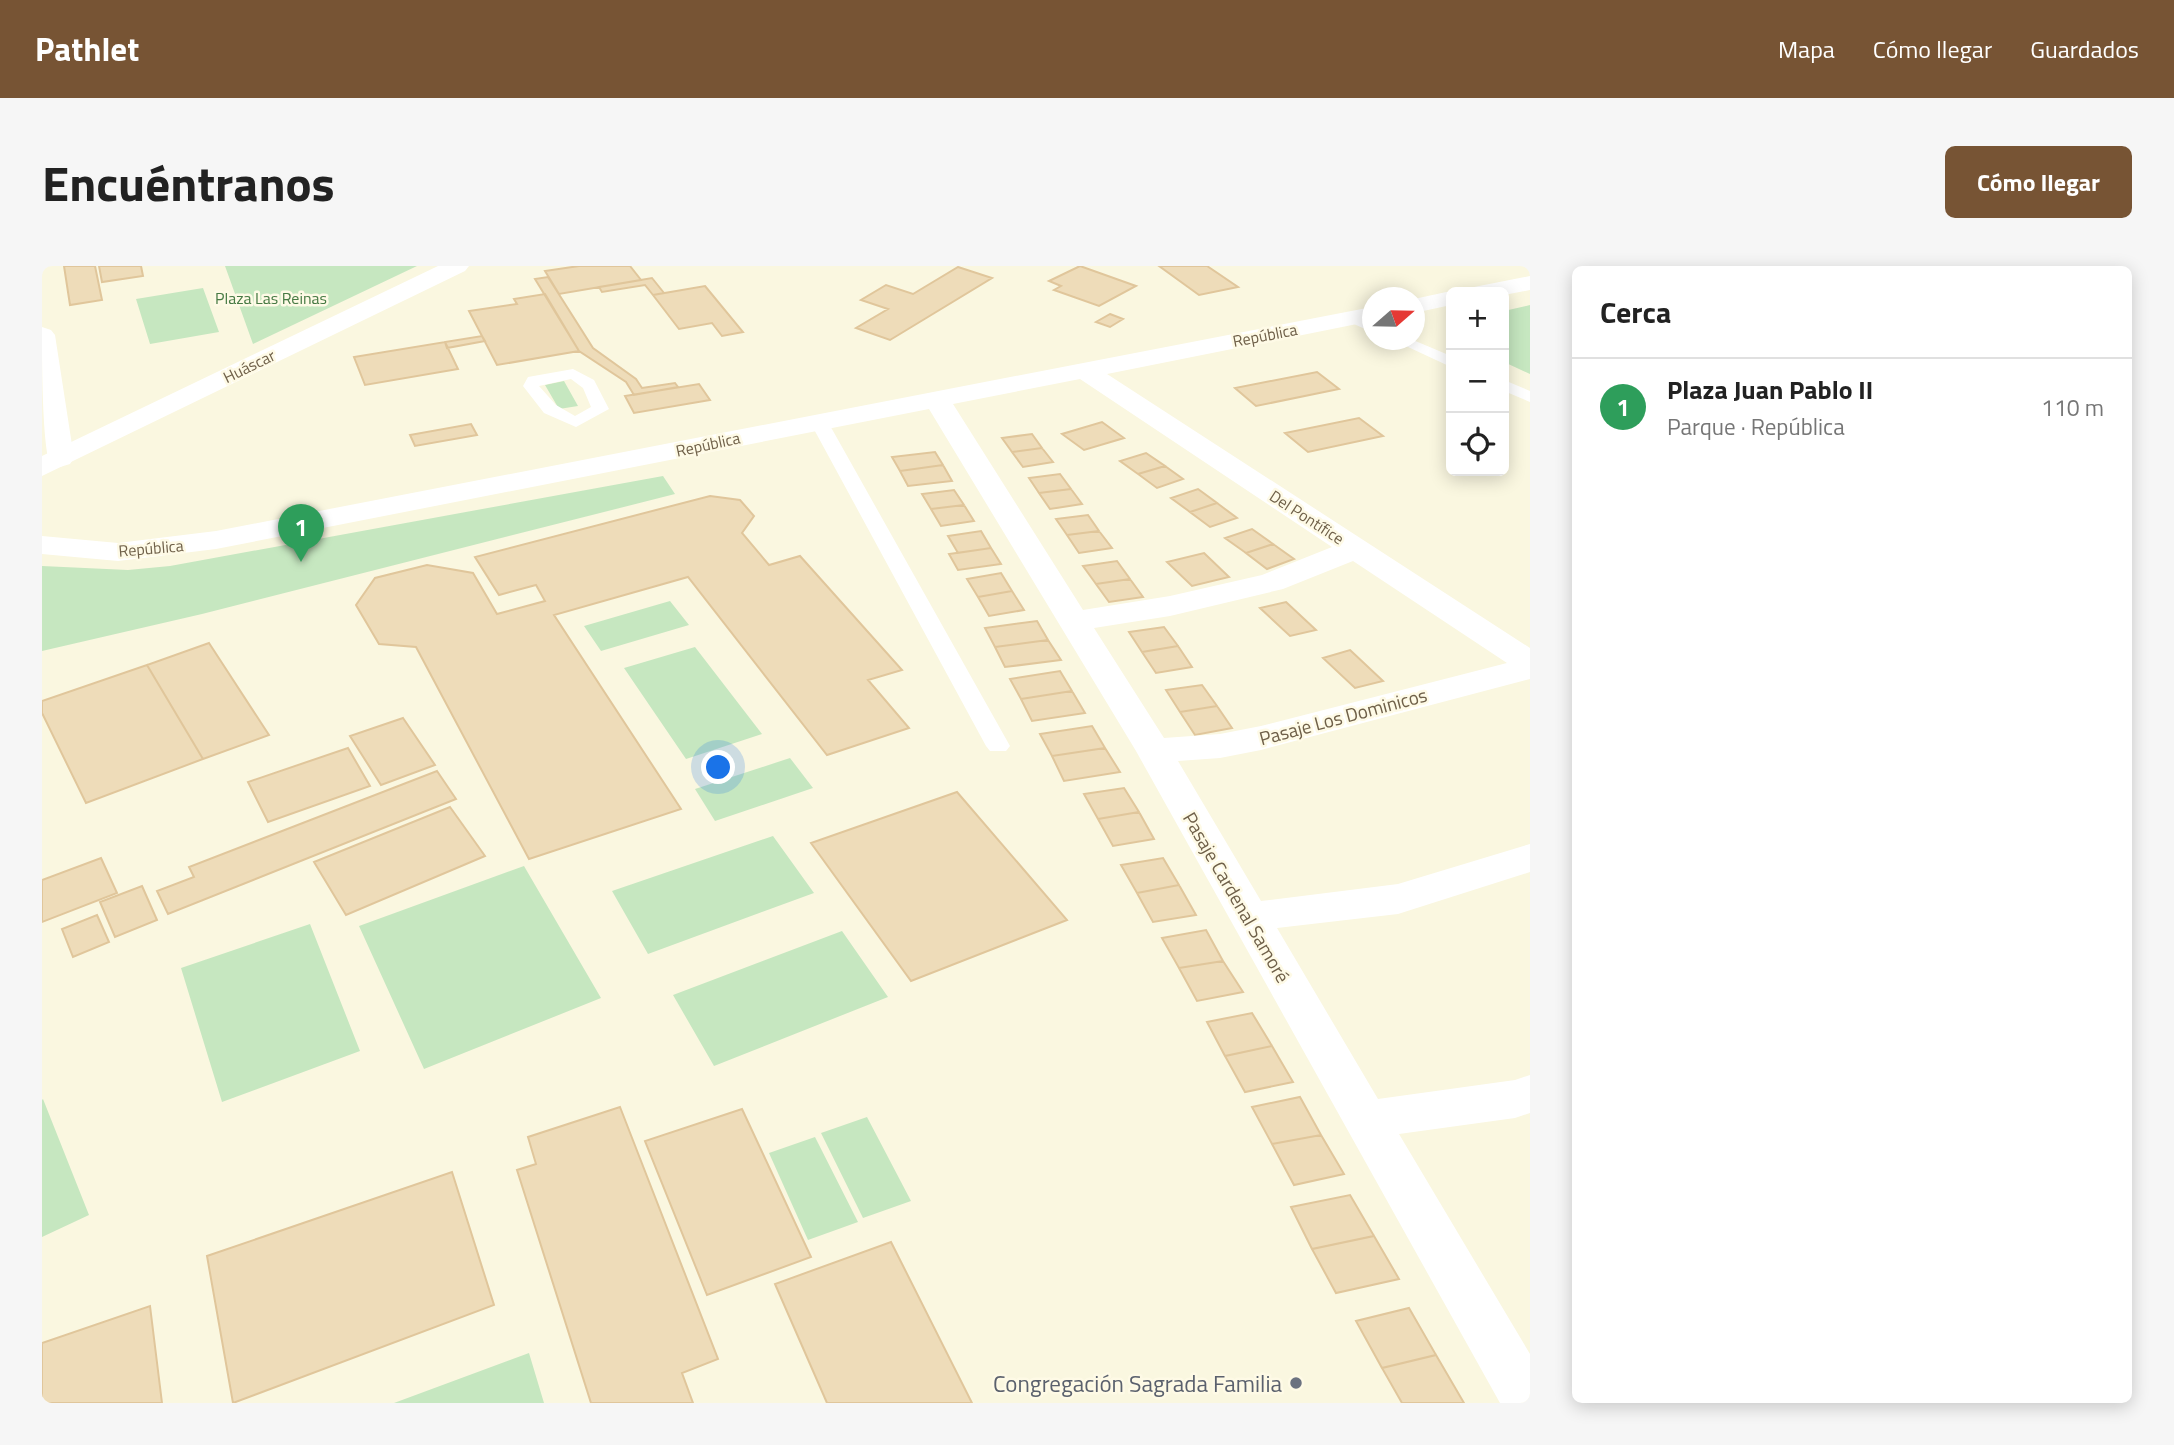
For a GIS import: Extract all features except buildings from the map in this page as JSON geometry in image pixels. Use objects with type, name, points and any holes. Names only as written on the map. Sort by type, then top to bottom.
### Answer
[{"type":"street","name":"Huáscar","points":[[51,462],[457,266]]},
{"type":"street","points":[[1509,287],[1530,283]]},
{"type":"street","points":[[1425,304],[1446,299]]},
{"type":"street","name":"República","points":[[42,545],[118,552],[216,540],[935,397],[1362,320]]},
{"type":"street","points":[[42,335],[51,462]]},
{"type":"street","name":"Del Pontífice","points":[[1084,370],[1530,665]]},
{"type":"street","name":"Pasaje Cardenal Samoré","points":[[935,397],[1154,751],[1529,1403]]},
{"type":"street","points":[[1075,621],[1170,606],[1272,582],[1355,549]]},
{"type":"street","name":"Pasaje Los Dominicos","points":[[1154,751],[1220,746],[1261,738],[1530,665]]},
{"type":"street","points":[[1248,917],[1398,899],[1530,858]]},
{"type":"street","points":[[1368,1119],[1515,1099],[1530,1094]]},
{"type":"lane","points":[[1424,350],[1446,360]]},
{"type":"lane","points":[[1509,387],[1530,397]]},
{"type":"lane","points":[[819,422],[998,746]]},
{"type":"green space","name":"Plaza Las Reinas","points":[[225,266],[417,266],[253,344]]},
{"type":"green space","points":[[203,288],[219,332],[150,344],[136,299]]},
{"type":"green space","points":[[1530,305],[1530,374],[1509,364],[1509,310]]},
{"type":"green space","points":[[564,381],[578,406],[559,409],[545,385]]},
{"type":"green space","points":[[663,476],[675,494],[202,614],[42,651],[42,566],[128,570],[170,566]]},
{"type":"green space","points":[[670,601],[689,625],[601,651],[584,626]]},
{"type":"green space","points":[[695,647],[762,734],[686,759],[624,668]]},
{"type":"green space","points":[[790,758],[813,788],[715,821],[695,789]]},
{"type":"green space","points":[[773,836],[814,893],[648,954],[612,891]]},
{"type":"green space","points":[[524,866],[601,998],[424,1069],[359,926]]},
{"type":"green space","points":[[310,924],[360,1051],[222,1102],[181,968]]},
{"type":"green space","points":[[842,931],[888,997],[714,1066],[673,995]]},
{"type":"green space","points":[[42,1100],[89,1215],[42,1237]]},
{"type":"green space","points":[[867,1117],[911,1201],[863,1218],[821,1133]]},
{"type":"green space","points":[[815,1137],[858,1222],[808,1240],[769,1153]]},
{"type":"green space","points":[[529,1353],[544,1403],[394,1403]]},
{"type":"place","name":"Plaza Juan Pablo II","points":[[301,562]]},
{"type":"place","name":"Congregación Sagrada Familia","points":[[1296,1383]]}]
